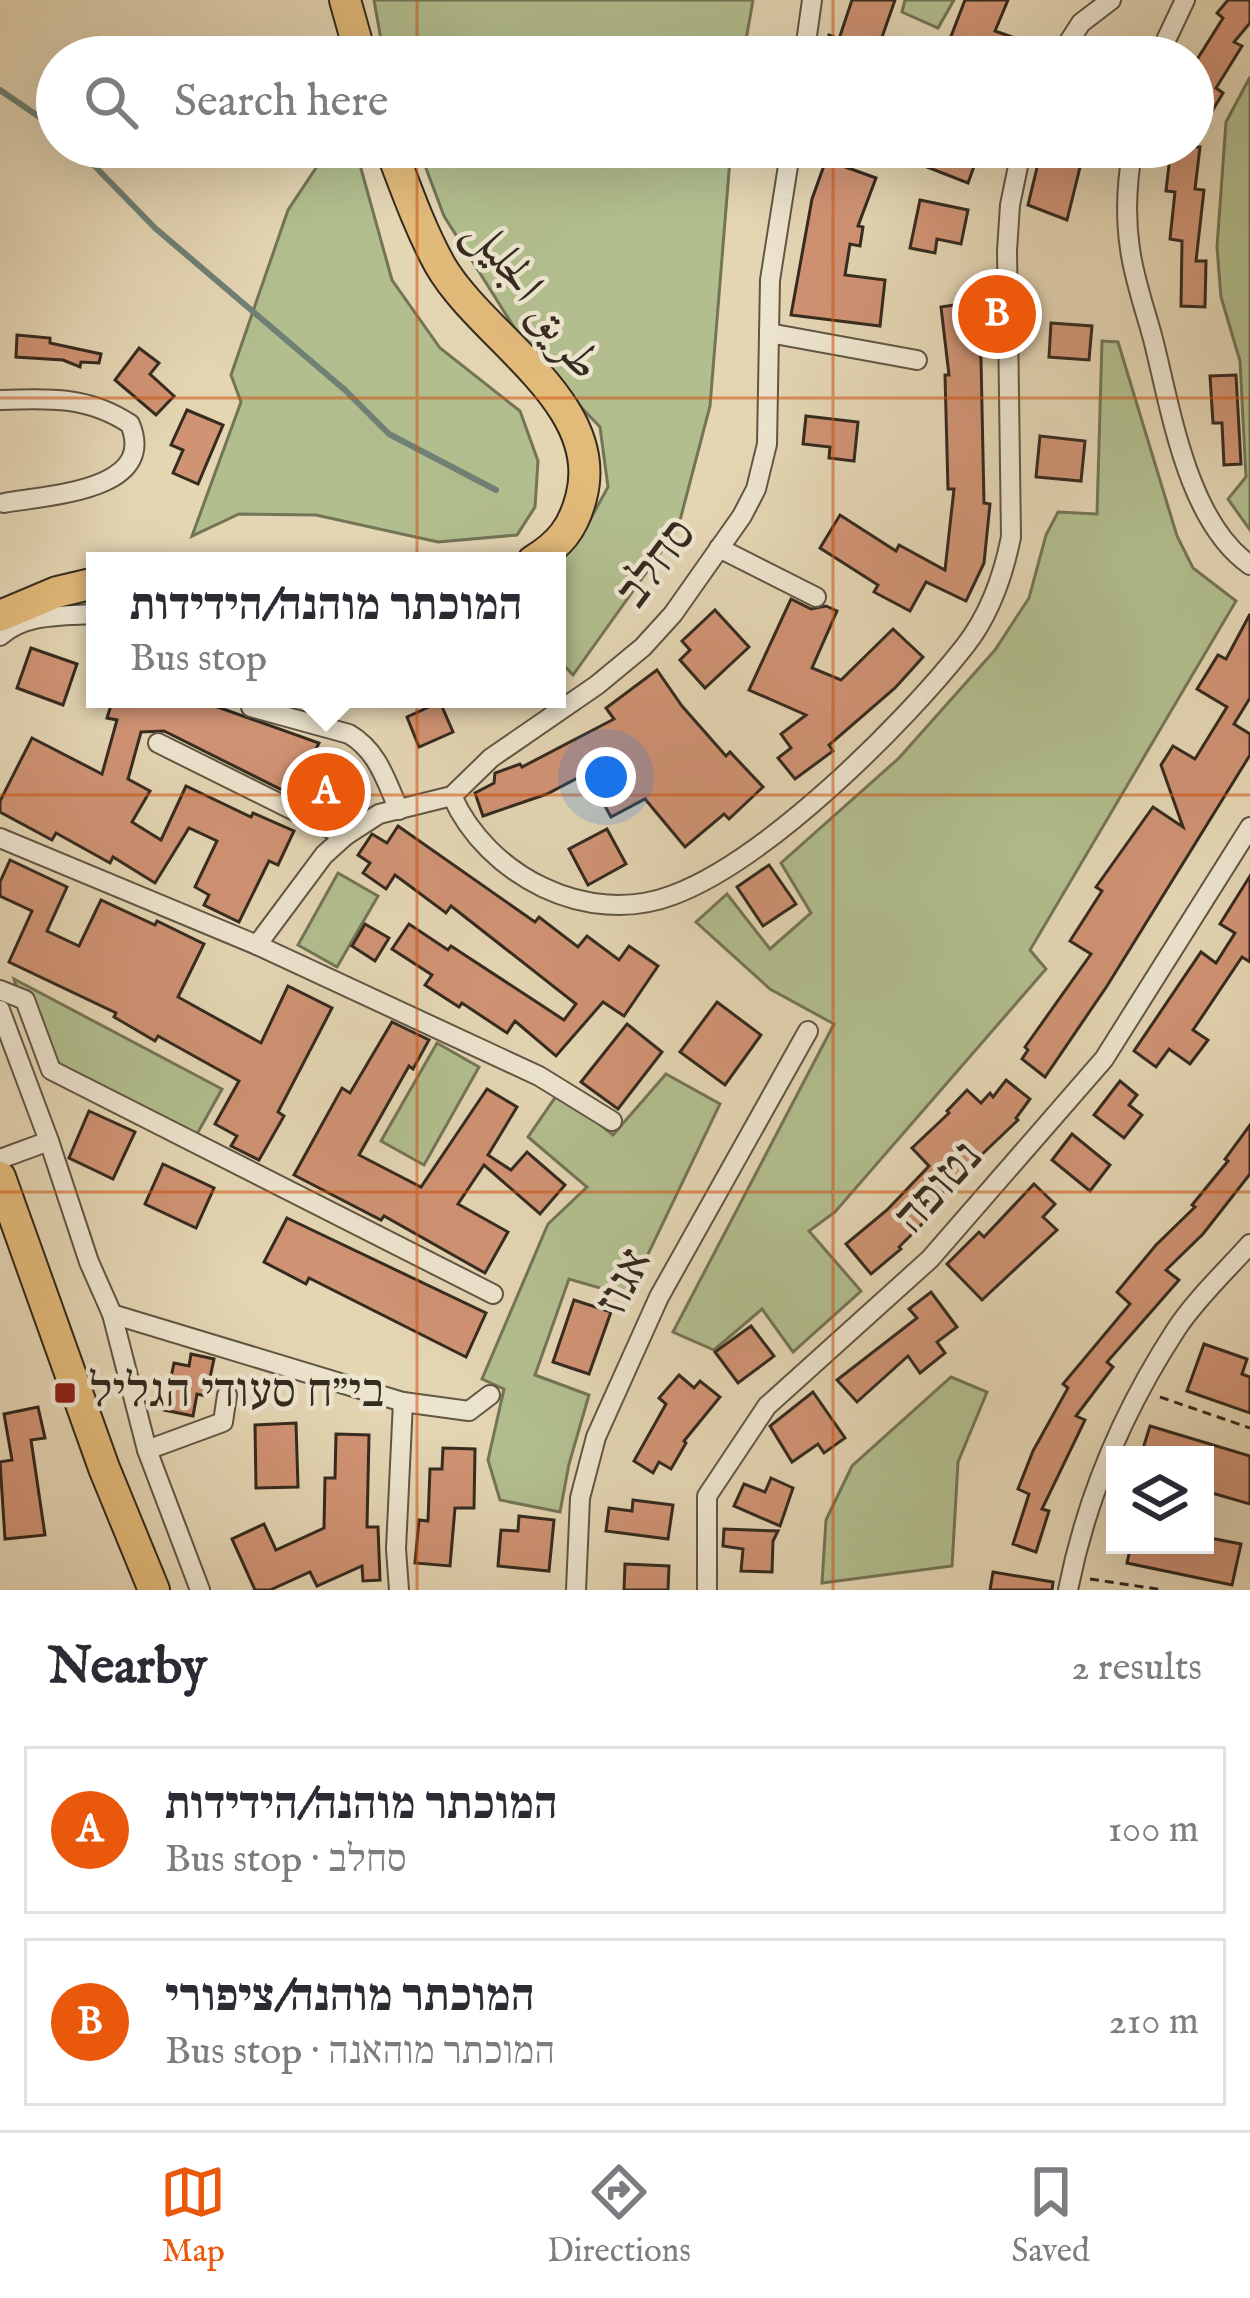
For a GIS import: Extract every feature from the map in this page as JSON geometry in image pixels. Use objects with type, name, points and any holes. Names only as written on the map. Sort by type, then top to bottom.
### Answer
[{"type":"main road","points":[[345,0],[355,36]]},
{"type":"main road","name":"طريق الجليل","points":[[399,168],[441,266],[484,321],[549,387],[580,440],[586,482],[577,516],[558,546],[548,552]]},
{"type":"main road","points":[[0,616],[86,585]]},
{"type":"main road","points":[[0,1178],[104,1468],[154,1590]]},
{"type":"street","points":[[807,36],[812,0]]},
{"type":"street","points":[[1072,36],[1081,22],[1111,0]]},
{"type":"street","points":[[1168,36],[1185,0]]},
{"type":"street","name":"סחלב","points":[[566,706],[643,647],[673,614],[742,516],[763,466],[770,280],[787,168]]},
{"type":"street","points":[[452,796],[464,824],[498,861],[544,888],[585,902],[632,904],[674,895],[751,852],[821,796],[966,645],[1003,575],[1011,537],[1007,251],[1018,168]]},
{"type":"street","points":[[1131,168],[1130,250],[1184,457],[1210,520],[1232,552],[1250,565]]},
{"type":"street","points":[[770,333],[917,360]]},
{"type":"street","points":[[0,400],[87,402],[130,424],[137,441],[134,459],[119,476],[4,503]]},
{"type":"street","points":[[719,548],[816,597]]},
{"type":"street","points":[[0,636],[44,616],[86,614]]},
{"type":"street","points":[[255,708],[349,734],[362,742],[379,763],[399,810]]},
{"type":"street","name":"סחלב","points":[[257,944],[324,855],[345,836],[379,814],[452,796],[491,758],[564,708]]},
{"type":"street","points":[[158,743],[345,836]]},
{"type":"street","name":"נטופה","points":[[707,1590],[706,1496],[767,1406],[930,1258],[1103,1059],[1250,827]]},
{"type":"street","points":[[0,838],[257,944],[538,1076],[612,1120]]},
{"type":"street","points":[[0,990],[26,1000],[51,1070],[493,1294]]},
{"type":"street","points":[[0,1010],[89,1262],[112,1314],[146,1450],[200,1590]]},
{"type":"street","name":"אגוז","points":[[576,1590],[580,1498],[596,1437],[659,1297],[808,1030]]},
{"type":"street","points":[[0,1160],[49,1142]]},
{"type":"street","points":[[0,1211],[21,1236]]},
{"type":"street","points":[[1069,1583],[1099,1474],[1141,1391],[1179,1324],[1250,1244]]},
{"type":"street","points":[[112,1314],[403,1402],[469,1411],[490,1395]]},
{"type":"street","points":[[146,1450],[223,1422],[227,1395]]},
{"type":"street","points":[[399,1590],[396,1550],[403,1402]]},
{"type":"path","points":[[1141,1391],[1250,1428]]},
{"type":"path","points":[[1069,1583],[1164,1590]]},
{"type":"green space","points":[[374,0],[753,0],[747,36],[380,36]]},
{"type":"green space","points":[[905,0],[954,0],[938,28],[902,12]]},
{"type":"green space","points":[[1250,77],[1250,530],[1228,499],[1246,477],[1240,361],[1221,297],[1217,247],[1226,122]]},
{"type":"green space","points":[[316,168],[361,168],[392,280],[440,348],[520,411],[538,461],[535,507],[517,535],[438,542],[316,515],[239,514],[192,536],[241,402],[231,375],[288,210]]},
{"type":"green space","points":[[426,168],[729,168],[710,406],[678,528],[573,675],[566,668],[565,552],[579,540],[608,487],[600,427],[532,356],[444,216]]},
{"type":"green space","points":[[1102,341],[1118,342],[1177,536],[1193,568],[1236,601],[1030,950],[1046,969],[835,1212],[809,1231],[861,1291],[793,1352],[762,1309],[714,1350],[673,1332],[834,1024],[770,989],[696,922],[727,894],[770,949],[811,913],[781,863],[899,758],[995,650],[1029,598],[1046,535],[1058,512],[1097,514]]},
{"type":"green space","points":[[338,873],[378,896],[337,967],[298,945]]},
{"type":"green space","points":[[14,979],[222,1089],[197,1134],[38,1057]]},
{"type":"green space","points":[[437,1043],[479,1067],[424,1165],[381,1141]]},
{"type":"green space","points":[[666,1074],[720,1104],[628,1296],[569,1279],[535,1375],[589,1395],[560,1512],[500,1500],[488,1460],[504,1389],[482,1379],[548,1224],[587,1187],[528,1137],[559,1092],[613,1135]]},
{"type":"green space","points":[[951,1377],[987,1392],[958,1462],[952,1566],[822,1583],[826,1520],[852,1466]]},
{"type":"building","points":[[852,0],[895,0],[882,36],[840,36]]},
{"type":"building","points":[[965,0],[1008,0],[995,31],[1009,36],[951,36]]},
{"type":"building","points":[[1228,0],[1250,0],[1250,23],[1234,42],[1242,46],[1216,88],[1223,93],[1214,108],[1212,36],[1223,18],[1217,13]]},
{"type":"building","points":[[823,168],[848,168],[876,178],[858,226],[863,227],[860,246],[850,244],[845,275],[885,280],[880,326],[791,315],[812,199]]},
{"type":"building","points":[[929,168],[973,168],[968,183]]},
{"type":"building","points":[[1037,168],[1080,168],[1067,220],[1028,205]]},
{"type":"building","points":[[1169,168],[1198,168],[1195,189],[1204,190],[1196,261],[1206,261],[1205,307],[1181,306],[1182,241],[1170,239],[1175,192],[1166,191]]},
{"type":"building","points":[[920,200],[968,210],[961,244],[937,239],[935,253],[910,248]]},
{"type":"building","points":[[974,302],[981,359],[984,503],[990,504],[984,563],[966,601],[926,582],[910,611],[874,592],[878,585],[820,548],[840,515],[896,551],[899,545],[945,570],[954,489],[948,489],[945,375],[949,375],[941,307]]},
{"type":"building","points":[[1051,323],[1092,326],[1089,360],[1049,357]]},
{"type":"building","points":[[17,335],[50,338],[50,343],[101,354],[99,363],[81,362],[80,367],[63,360],[16,357]]},
{"type":"building","points":[[139,348],[159,363],[150,374],[174,396],[156,415],[115,380]]},
{"type":"building","points":[[1236,375],[1241,464],[1224,465],[1222,423],[1213,423],[1210,376]]},
{"type":"building","points":[[187,410],[223,425],[198,484],[173,473],[183,450],[171,445]]},
{"type":"building","points":[[806,416],[858,422],[854,461],[829,458],[830,447],[803,444]]},
{"type":"building","points":[[1040,436],[1085,441],[1081,481],[1036,477]]},
{"type":"building","points":[[791,599],[811,609],[826,606],[837,611],[812,668],[841,680],[893,629],[923,657],[829,745],[833,751],[795,779],[778,758],[791,748],[781,734],[806,715],[749,690]]},
{"type":"building","points":[[715,610],[749,647],[705,688],[680,660],[690,650],[682,641]]},
{"type":"building","points":[[1250,614],[1250,698],[1234,724],[1250,734],[1250,755],[1045,1077],[1022,1059],[1028,1050],[1025,1047],[1091,954],[1070,941],[1102,891],[1096,887],[1153,807],[1183,827],[1161,765],[1173,746],[1195,759],[1227,707],[1197,689],[1218,655],[1226,659]]},
{"type":"building","points":[[31,648],[77,664],[63,705],[17,688]]},
{"type":"building","points":[[657,670],[726,756],[730,752],[763,787],[729,819],[724,814],[685,847],[645,799],[611,817],[587,773],[547,794],[483,816],[475,793],[494,783],[495,773],[522,767],[614,719],[606,708]]},
{"type":"building","points":[[110,708],[220,708],[319,743],[292,795],[164,731],[141,732],[128,779],[150,791],[132,822],[161,840],[186,786],[251,817],[253,813],[294,831],[278,865],[269,861],[239,922],[204,905],[209,895],[195,887],[217,841],[189,828],[155,883],[113,857],[110,863],[56,833],[52,840],[0,812],[0,801],[32,738],[102,774],[117,720],[107,718]]},
{"type":"building","points":[[427,708],[443,708],[453,732],[419,747],[407,717]]},
{"type":"building","points":[[398,826],[578,947],[587,936],[619,960],[629,946],[658,966],[624,1016],[603,1002],[556,1056],[515,1021],[507,1033],[425,985],[432,975],[392,949],[409,924],[564,1020],[576,1004],[451,906],[446,913],[395,875],[386,889],[363,873],[370,863],[358,855],[372,834],[387,843]]},
{"type":"building","points":[[607,829],[626,864],[588,885],[569,849]]},
{"type":"building","points":[[10,860],[67,887],[47,931],[79,946],[101,900],[204,944],[178,997],[261,1043],[288,986],[332,1008],[278,1112],[284,1116],[259,1160],[231,1146],[237,1136],[215,1124],[239,1081],[158,1036],[155,1041],[114,1017],[116,1013],[9,962],[32,911],[0,896],[0,882]]},
{"type":"building","points":[[769,865],[796,904],[763,926],[737,887]]},
{"type":"building","points":[[1250,876],[1250,962],[1242,957],[1193,1030],[1208,1040],[1190,1064],[1169,1049],[1156,1067],[1134,1051],[1201,952],[1216,963],[1235,933],[1220,924]]},
{"type":"building","points":[[365,924],[389,938],[375,961],[352,946]]},
{"type":"building","points":[[717,1002],[761,1035],[725,1085],[680,1052]]},
{"type":"building","points":[[392,1022],[429,1040],[359,1155],[421,1187],[487,1089],[517,1107],[488,1155],[511,1170],[527,1152],[565,1185],[540,1214],[484,1165],[458,1204],[508,1232],[485,1273],[384,1216],[381,1220],[294,1175],[342,1088],[350,1093]]},
{"type":"building","points":[[627,1024],[662,1052],[618,1109],[581,1082]]},
{"type":"building","points":[[1006,1080],[1030,1099],[1018,1120],[932,1202],[938,1208],[871,1274],[846,1244],[929,1166],[912,1148],[967,1090],[981,1103],[990,1093],[993,1097]]},
{"type":"building","points":[[1120,1081],[1137,1095],[1129,1105],[1142,1115],[1124,1138],[1094,1115]]},
{"type":"building","points":[[89,1111],[135,1132],[113,1179],[69,1158]]},
{"type":"building","points":[[1250,1125],[1250,1174],[1203,1234],[1166,1270],[1179,1280],[1107,1362],[1113,1367],[1076,1416],[1085,1420],[1042,1509],[1049,1511],[1036,1552],[1013,1544],[1029,1494],[1018,1489],[1068,1388],[1063,1384],[1130,1304],[1117,1292],[1195,1207],[1192,1205]]},
{"type":"building","points":[[1072,1134],[1110,1165],[1090,1191],[1052,1160]]},
{"type":"building","points":[[163,1164],[214,1188],[196,1228],[145,1204]]},
{"type":"building","points":[[1034,1184],[1055,1204],[1043,1217],[1057,1230],[982,1300],[947,1264],[979,1232],[984,1237]]},
{"type":"building","points":[[287,1218],[486,1313],[466,1357],[309,1278],[306,1284],[264,1262]]},
{"type":"building","points":[[931,1292],[957,1327],[937,1342],[945,1353],[920,1373],[908,1356],[857,1402],[837,1380],[917,1318],[909,1309]]},
{"type":"building","points":[[574,1300],[611,1312],[589,1374],[553,1362]]},
{"type":"building","points":[[751,1326],[774,1356],[738,1383],[715,1352]]},
{"type":"building","points":[[1204,1344],[1247,1359],[1242,1374],[1250,1377],[1250,1413],[1187,1391]]},
{"type":"building","points":[[191,1354],[214,1359],[206,1396],[197,1394],[193,1416],[164,1410],[174,1363],[189,1366]]},
{"type":"building","points":[[679,1375],[694,1388],[700,1381],[720,1397],[684,1441],[671,1469],[659,1462],[653,1473],[634,1461],[666,1404],[659,1398]]},
{"type":"building","points":[[813,1392],[845,1438],[824,1453],[818,1444],[792,1462],[770,1426]]},
{"type":"building","points":[[38,1407],[45,1438],[31,1440],[45,1535],[5,1539],[0,1462],[12,1460],[4,1414]]},
{"type":"building","points":[[296,1423],[298,1487],[256,1488],[255,1425]]},
{"type":"building","points":[[1150,1426],[1250,1456],[1250,1504],[1214,1494],[1214,1446],[1144,1446]]},
{"type":"building","points":[[336,1434],[369,1435],[367,1527],[378,1527],[380,1580],[363,1581],[362,1566],[317,1586],[310,1572],[270,1590],[255,1590],[232,1539],[264,1524],[276,1550],[324,1528],[325,1478],[335,1478]]},
{"type":"building","points":[[443,1448],[475,1449],[474,1508],[455,1508],[450,1566],[415,1563],[419,1520],[428,1521],[430,1469],[442,1469]]},
{"type":"building","points":[[771,1478],[793,1488],[780,1526],[734,1506],[744,1484],[765,1492]]},
{"type":"building","points":[[633,1500],[673,1505],[668,1539],[606,1531],[609,1508],[632,1511]]},
{"type":"building","points":[[519,1516],[554,1520],[549,1571],[498,1566],[501,1530],[518,1531]]},
{"type":"building","points":[[724,1529],[778,1531],[772,1572],[741,1571],[743,1549],[723,1546]]},
{"type":"building","points":[[1214,1539],[1241,1544],[1232,1585],[1127,1563],[1129,1554],[1214,1554]]},
{"type":"building","points":[[625,1564],[669,1566],[668,1590],[624,1590]]},
{"type":"building","points":[[993,1572],[1053,1582],[1052,1590],[990,1590]]},
{"type":"waterway","points":[[0,90],[36,115]]},
{"type":"waterway","points":[[96,168],[155,228],[345,390],[389,434],[496,490]]},
{"type":"place","name":"המוכתר מוהנה/ציפורי","points":[[997,314]]},
{"type":"place","name":"המוכתר מוהנה/הידידות","points":[[326,792]]},
{"type":"place","name":"בי״ח סעודי הגליל","points":[[65,1393]]}]
